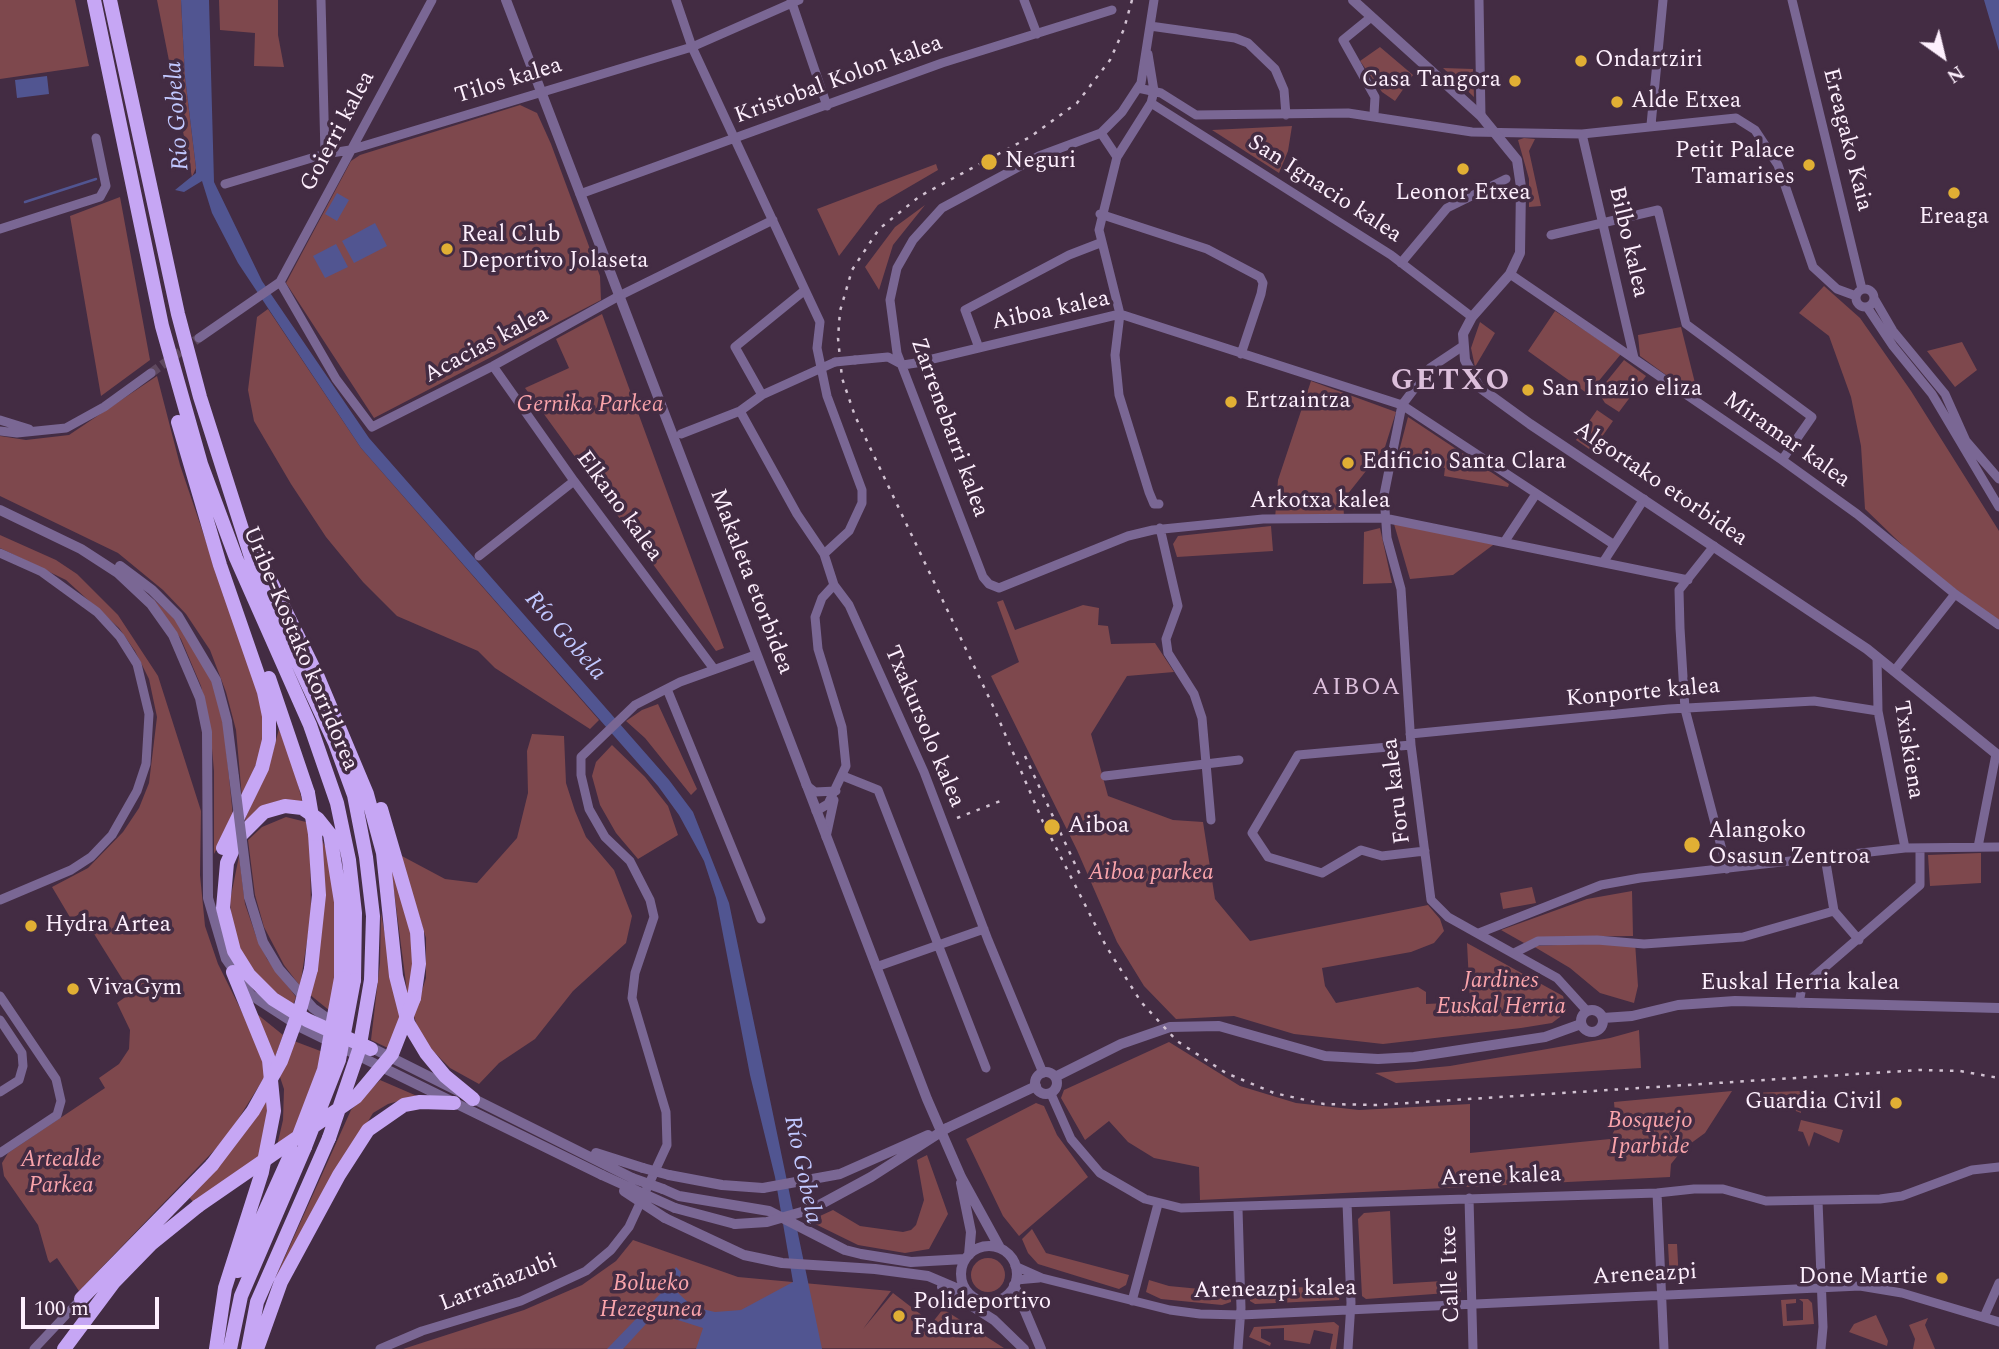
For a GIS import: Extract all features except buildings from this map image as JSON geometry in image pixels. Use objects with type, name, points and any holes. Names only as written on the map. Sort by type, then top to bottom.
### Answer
[{"type":"highway","name":"Uribe-Kostako korridorea","points":[[94,0],[162,326],[219,516],[310,725],[337,803],[349,860],[355,913],[339,1060],[299,1149],[241,1296],[230,1349]]},
{"type":"highway","points":[[110,0],[133,108]]},
{"type":"highway","points":[[118,0],[133,108]]},
{"type":"highway","name":"Uribe-Kostako korridorea","points":[[133,108],[178,314],[200,397],[256,573],[335,743],[354,795],[366,857],[373,916],[371,980],[359,1050],[330,1138],[257,1302],[248,1349]]},
{"type":"highway","points":[[162,326],[178,422],[220,565],[264,692],[270,728],[262,768],[219,860],[215,927]]},
{"type":"highway","points":[[81,1299],[212,1165],[253,1111],[281,1061],[301,1006],[311,968],[319,895],[315,834],[308,793],[178,422]]},
{"type":"highway","points":[[238,515],[317,675],[357,767],[375,821],[387,881],[397,984],[408,1023],[426,1053],[445,1076],[473,1099]]},
{"type":"highway","points":[[64,1349],[98,1301],[150,1244],[198,1206],[356,1097],[392,1054],[414,998],[419,964],[417,932],[402,874],[363,760],[343,716],[317,675]]},
{"type":"highway","points":[[347,979],[341,902],[330,834],[318,819],[302,808],[285,806],[264,812],[238,838],[226,871],[223,908],[234,951],[249,975],[273,999],[307,1020],[371,1049]]},
{"type":"highway","points":[[216,1349],[225,1288],[265,1161],[274,1111],[269,1059],[233,972]]},
{"type":"highway","points":[[257,1349],[281,1282],[339,1175],[368,1130],[404,1105],[420,1102],[454,1103]]},
{"type":"highway","points":[[216,1349],[235,1279],[299,1149]]},
{"type":"street","points":[[321,0],[325,154]]},
{"type":"street","name":"Goierri kalea","points":[[278,284],[432,0]]},
{"type":"street","name":"Makaleta etorbidea","points":[[506,0],[876,967],[961,1177],[1000,1248]]},
{"type":"street","points":[[676,0],[692,47],[820,322],[817,348],[827,396],[862,490],[862,503],[849,531],[824,554]]},
{"type":"street","points":[[1024,0],[1037,34]]},
{"type":"street","points":[[1116,158],[1101,133],[1122,111],[1138,88],[1154,0]]},
{"type":"street","points":[[1353,0],[1481,116],[1512,152],[1520,169],[1520,253],[1510,274],[1472,317],[1463,334],[1463,346]]},
{"type":"street","points":[[1479,0],[1481,116]]},
{"type":"street","points":[[1651,125],[1663,0]]},
{"type":"street","name":"Ereagako Kaia","points":[[1792,0],[1859,293]]},
{"type":"street","points":[[794,1],[827,106]]},
{"type":"street","name":"Tilos kalea","points":[[225,184],[325,154],[350,150],[692,47],[794,1]]},
{"type":"street","name":"Kristobal Kolon kalea","points":[[580,194],[942,63],[1112,9]]},
{"type":"street","points":[[1370,18],[1343,40],[1375,97],[1374,114]]},
{"type":"street","points":[[1150,26],[1235,38],[1248,43],[1275,69],[1284,90],[1286,115]]},
{"type":"street","points":[[1147,46],[1154,91],[1151,103],[1116,158],[1100,214],[1100,243],[1114,283],[1120,314],[1115,355],[1119,394],[1149,492],[1154,504],[1159,504]]},
{"type":"street","points":[[1138,88],[1154,91],[1196,116],[1374,114],[1472,132],[1582,134],[1724,118],[1746,122],[1779,165],[1814,267],[1837,289],[1859,293],[1872,291],[1893,331],[1945,394],[1966,441],[1999,479]]},
{"type":"street","name":"San Ignacio kalea","points":[[1151,103],[1401,263],[1472,317]]},
{"type":"street","name":"Zarrenebarri kalea","points":[[999,588],[989,584],[983,577],[894,340],[890,300],[897,268],[926,223],[942,208],[1039,156],[1101,133]]},
{"type":"street","name":"Bilbo kalea","points":[[1582,134],[1634,358]]},
{"type":"street","points":[[0,229],[100,197],[106,186],[96,138]]},
{"type":"street","points":[[1110,146],[1119,148],[1125,145]]},
{"type":"street","points":[[1401,263],[1447,208],[1506,179]]},
{"type":"street","points":[[1551,235],[1658,210],[1686,324],[1811,417],[1782,460]]},
{"type":"street","points":[[1100,214],[1207,250],[1260,277],[1264,283],[1241,354]]},
{"type":"street","name":"Acacias kalea","points":[[278,284],[336,379],[372,427],[493,366],[619,296],[774,220]]},
{"type":"street","points":[[979,348],[965,310],[1069,255],[1100,243]]},
{"type":"street","name":"Miramar kalea","points":[[1510,274],[1782,460],[1857,514],[1955,594],[1999,625]]},
{"type":"street","points":[[198,338],[278,284]]},
{"type":"street","points":[[762,395],[735,347],[804,290]]},
{"type":"street","points":[[1859,293],[1859,305],[1867,307],[1893,346],[1932,394],[1999,508]]},
{"type":"street","points":[[1867,307],[1875,300]]},
{"type":"street","name":"Aiboa kalea","points":[[681,434],[740,411],[762,395],[835,362],[888,357],[903,365],[1120,314],[1402,405],[1613,544]]},
{"type":"street","name":"Foru kalea","points":[[1463,346],[1430,368],[1402,405],[1387,471],[1384,518],[1401,589],[1411,745],[1431,900],[1448,917],[1557,978],[1587,1011]]},
{"type":"street","name":"Algortako etorbidea","points":[[1463,346],[1470,375],[1489,396],[1877,657],[1997,755]]},
{"type":"street","name":"Elkano kalea","points":[[493,366],[574,481],[714,669]]},
{"type":"street","points":[[0,431],[66,428],[151,373]]},
{"type":"street","name":"Txakursolo kalea","points":[[740,411],[797,514],[824,554],[834,585],[849,604],[924,772],[1043,1073]]},
{"type":"street","points":[[0,420],[41,431]]},
{"type":"street","points":[[480,556],[574,481]]},
{"type":"street","points":[[1504,541],[1536,494]]},
{"type":"street","points":[[1604,561],[1644,499]]},
{"type":"street","points":[[0,504],[52,527],[116,563],[152,590],[178,616],[216,680],[227,721],[249,897],[263,942],[279,969],[313,1008],[371,1049],[632,1178],[679,1196],[769,1211],[845,1250],[886,1259],[928,1262],[967,1257],[986,1246],[1000,1248],[1015,1266],[1015,1282],[1041,1349]]},
{"type":"street","points":[[0,510],[82,549],[118,573],[151,604],[173,635],[200,698],[207,732],[208,898],[215,927],[233,972],[251,995],[282,1017],[602,1175],[675,1208],[736,1224],[767,1222],[812,1209],[880,1171],[947,1128]]},
{"type":"street","name":"Arkotxa kalea","points":[[999,588],[1128,536],[1160,528],[1263,519],[1384,518],[1688,580]]},
{"type":"street","points":[[1160,528],[1178,606],[1166,639],[1168,653],[1194,694],[1202,718],[1211,820]]},
{"type":"street","points":[[1714,547],[1679,590],[1685,709],[1727,869]]},
{"type":"street","points":[[0,554],[42,572],[97,612],[120,637],[137,664],[149,713],[146,764],[125,814],[111,835],[91,857],[72,870],[0,900]]},
{"type":"street","points":[[816,811],[828,804],[846,766],[842,727],[818,649],[815,617],[822,598],[834,585]]},
{"type":"street","points":[[1895,670],[1955,594]]},
{"type":"street","name":"Larrañazubi","points":[[380,1349],[422,1332],[521,1301],[586,1270],[611,1250],[629,1227],[667,1145],[666,1112],[632,998],[635,973],[654,917],[650,900],[630,861],[605,837],[589,808],[581,775],[581,757],[625,712],[667,689],[755,655]]},
{"type":"street","name":"Txiskiena","points":[[1877,657],[1878,711],[1905,848]]},
{"type":"street","points":[[667,689],[761,919]]},
{"type":"street","name":"Konporte kalea","points":[[1410,734],[1685,709],[1814,701],[1878,711]]},
{"type":"street","points":[[1411,745],[1298,755],[1254,826],[1254,839],[1268,858],[1322,873],[1361,850],[1382,856],[1425,851]]},
{"type":"street","points":[[1978,847],[1997,755]]},
{"type":"street","points":[[1105,776],[1239,760]]},
{"type":"street","points":[[843,776],[878,790],[986,1068]]},
{"type":"street","points":[[806,784],[815,792],[836,791]]},
{"type":"street","points":[[826,837],[836,791]]},
{"type":"street","points":[[1479,933],[1601,885],[1905,848],[1999,847]]},
{"type":"street","points":[[1798,1003],[1802,987],[1920,885],[1920,848]]},
{"type":"street","points":[[1825,857],[1834,911],[1859,940]]},
{"type":"street","points":[[1514,953],[1538,941],[1597,940],[1644,944],[1743,937],[1834,911]]},
{"type":"street","points":[[876,967],[984,929]]},
{"type":"street","points":[[0,996],[56,1079],[61,1101],[57,1115],[0,1153]]},
{"type":"street","name":"Euskal Herria kalea","points":[[1587,1011],[1596,1011],[1603,1018],[1632,1016],[1678,1004],[1735,1001],[1999,1008]]},
{"type":"street","points":[[1581,1024],[1581,1017],[1587,1011]]},
{"type":"street","name":"Euskal Herria kalea","points":[[1055,1077],[1121,1044],[1170,1027],[1219,1026],[1325,1056],[1378,1059],[1414,1057],[1545,1037],[1581,1024],[1585,1030],[1593,1032],[1600,1029],[1603,1018]]},
{"type":"street","points":[[0,1020],[22,1053],[23,1066],[19,1080],[0,1093]]},
{"type":"street","points":[[1043,1073],[1055,1077],[1056,1085],[1051,1094],[1040,1092],[1036,1079],[1043,1073]]},
{"type":"street","points":[[545,1133],[602,1156],[669,1175],[722,1185],[763,1188],[840,1174],[1036,1086]]},
{"type":"street","name":"Arene kalea","points":[[1051,1094],[1071,1139],[1087,1160],[1111,1182],[1158,1204],[1181,1208],[1238,1209],[1723,1189],[1766,1202],[1818,1201],[1902,1196],[1972,1170],[1999,1167]]},
{"type":"street","points":[[602,1175],[665,1219],[744,1255],[782,1263],[875,1269],[941,1280],[984,1301],[1030,1349]]},
{"type":"street","name":"Makaleta etorbidea","points":[[961,1177],[971,1232],[967,1257]]},
{"type":"street","points":[[1657,1193],[1664,1349]]},
{"type":"street","name":"Calle Itxe","points":[[1469,1198],[1473,1349]]},
{"type":"street","points":[[1818,1201],[1824,1327],[1821,1349]]},
{"type":"street","points":[[1347,1203],[1351,1310],[1348,1349]]},
{"type":"street","points":[[1132,1301],[1158,1204]]},
{"type":"street","points":[[1238,1209],[1241,1315],[1238,1349]]},
{"type":"street","points":[[967,1257],[961,1276],[968,1293]]},
{"type":"street","name":"Areneazpi kalea","points":[[1015,1266],[1041,1278],[1190,1313],[1241,1315],[1472,1304]]},
{"type":"street","points":[[917,1276],[975,1307],[1024,1349]]},
{"type":"street","name":"Areneazpi kalea","points":[[1015,1282],[1041,1278]]},
{"type":"street","points":[[984,1301],[1005,1297],[1015,1282]]},
{"type":"street","points":[[1984,1317],[1999,1283]]},
{"type":"street","name":"Areneazpi","points":[[1472,1304],[1860,1286],[1891,1291],[1999,1322]]},
{"type":"street","points":[[34,1349],[81,1299]]},
{"type":"green space","points":[[0,0],[75,0],[89,66],[0,79]]},
{"type":"green space","points":[[157,0],[181,0],[185,77],[196,168],[192,177]]},
{"type":"green space","points":[[219,0],[278,0],[278,35],[284,67],[254,66],[255,33],[220,30]]},
{"type":"green space","points":[[1380,47],[1413,75],[1395,101],[1382,92],[1360,61]]},
{"type":"green space","points":[[1443,68],[1473,69],[1474,97]]},
{"type":"green space","name":"Real Club Deportivo Jolaseta","points":[[520,105],[537,113],[551,144],[600,276],[601,300],[374,418],[286,283],[351,161],[360,155]]},
{"type":"green space","points":[[1292,126],[1288,151],[1279,173],[1212,130]]},
{"type":"green space","points":[[1535,139],[1529,151],[1541,206],[1529,207],[1529,179],[1518,140]]},
{"type":"green space","points":[[936,164],[938,170],[878,205],[839,256],[817,209]]},
{"type":"green space","points":[[120,197],[150,360],[101,396],[70,216]]},
{"type":"green space","points":[[925,205],[893,245],[879,290],[865,267],[895,227]]},
{"type":"green space","points":[[1824,286],[1860,318],[1911,391],[1999,531],[1999,621],[1924,566],[1865,509],[1861,446],[1851,397],[1829,336],[1799,313]]},
{"type":"green space","points":[[268,309],[361,448],[599,720],[590,729],[495,668],[478,651],[397,616],[363,582],[326,537],[254,421],[248,390],[257,317]]},
{"type":"green space","points":[[1555,311],[1621,354],[1588,394],[1528,351]]},
{"type":"green space","name":"Gernika Parkea","points":[[602,314],[724,648],[716,651],[525,388],[569,368],[556,339]]},
{"type":"green space","points":[[1480,322],[1495,333],[1475,367],[1471,348]]},
{"type":"green space","points":[[1681,327],[1699,399],[1640,356],[1638,335]]},
{"type":"green space","points":[[1962,342],[1977,370],[1955,387],[1927,351]]},
{"type":"green space","points":[[1624,360],[1646,376],[1619,412],[1605,403],[1598,392]]},
{"type":"green space","points":[[157,376],[180,465],[258,694],[264,724],[264,745],[242,798],[236,730],[226,692],[210,650],[186,614],[163,590],[118,553],[0,496],[0,436],[26,440],[69,435]]},
{"type":"green space","points":[[1311,381],[1396,412],[1385,447],[1343,500],[1344,516],[1275,519],[1278,480]]},
{"type":"green space","points":[[1597,410],[1613,421],[1592,451],[1576,440]]},
{"type":"green space","points":[[1408,417],[1509,484],[1508,487],[1444,476],[1445,468],[1397,459]]},
{"type":"green space","points":[[1394,524],[1497,542],[1453,575],[1410,579]]},
{"type":"green space","points":[[1271,526],[1273,551],[1177,557],[1173,544],[1178,536]]},
{"type":"green space","points":[[1380,528],[1392,583],[1363,584],[1364,532]]},
{"type":"green space","name":"Artealde Parkea","points":[[0,535],[56,560],[77,574],[118,615],[158,676],[201,811],[200,875],[205,926],[218,964],[257,1042],[267,1073],[227,1137],[79,1291],[57,1258],[50,1263],[48,1260],[38,1225],[4,1176],[2,1163],[8,1153],[105,1088],[99,1078],[119,1064],[129,1049],[130,1030],[117,1003],[131,993],[81,913],[71,919],[52,887],[88,868],[123,832],[139,808],[149,783],[157,717],[149,679],[135,651],[119,628],[66,580],[0,548]]},
{"type":"green space","points":[[152,598],[176,620],[212,680],[224,727],[233,817],[214,854],[214,771],[210,726],[201,686],[181,639]]},
{"type":"green space","name":"Aiboa parkea","points":[[1003,600],[1015,630],[1083,605],[1099,608],[1098,625],[1108,626],[1111,644],[1155,643],[1174,672],[1127,676],[1091,734],[1108,796],[1173,820],[1203,822],[1215,899],[1250,941],[1428,905],[1440,919],[1444,931],[1434,943],[1411,952],[1322,968],[1325,986],[1336,1003],[1418,987],[1426,992],[1426,1004],[1470,1002],[1467,943],[1563,996],[1566,1006],[1560,1017],[1552,1023],[1521,1028],[1383,1044],[1294,1034],[1234,1016],[1176,1019],[1144,986],[1117,942],[1077,850],[991,676],[1019,662],[997,602]]},
{"type":"green space","points":[[658,704],[697,789],[691,795],[645,738],[626,721],[642,710]]},
{"type":"green space","points":[[279,729],[294,768],[303,805],[247,824],[245,819],[269,766]]},
{"type":"green space","points":[[532,734],[564,736],[566,783],[575,811],[586,837],[614,870],[632,916],[626,943],[573,991],[535,1039],[499,1063],[479,1084],[450,1068],[421,1039],[414,1016],[426,978],[426,938],[400,855],[445,879],[477,883],[517,838],[528,793],[527,751]]},
{"type":"green space","points":[[612,745],[645,777],[668,806],[678,835],[638,859],[616,833],[600,805],[592,776],[596,762]]},
{"type":"green space","points":[[286,817],[306,822],[310,842],[311,916],[300,986],[284,965],[264,927],[255,895],[248,840],[262,827]]},
{"type":"green space","points":[[319,834],[332,861],[338,964],[330,1011],[309,994]]},
{"type":"green space","points":[[388,845],[407,907],[415,971],[408,999]]},
{"type":"green space","points":[[1981,853],[1981,883],[1930,886],[1928,855]]},
{"type":"green space","points":[[239,856],[245,904],[256,936],[267,959],[296,997],[292,1008],[250,972],[233,933],[230,901]]},
{"type":"green space","points":[[1532,887],[1536,903],[1503,909],[1500,893]]},
{"type":"green space","points":[[1632,891],[1633,936],[1549,937],[1524,943],[1501,930],[1587,899]]},
{"type":"green space","points":[[381,913],[401,1023],[390,1049],[371,1040],[380,963]]},
{"type":"green space","points":[[1635,942],[1638,986],[1634,1003],[1600,993],[1570,968],[1533,946]]},
{"type":"green space","points":[[257,1014],[283,1035],[274,1060]]},
{"type":"green space","points":[[1639,1030],[1641,1068],[1396,1083],[1375,1073],[1450,1066],[1610,1038]]},
{"type":"green space","points":[[294,1041],[323,1052],[296,1133],[277,1146],[283,1120],[284,1089],[279,1074]]},
{"type":"green space","name":"Bosquejo Iparbide","points":[[1169,1042],[1240,1086],[1296,1103],[1359,1110],[1470,1104],[1470,1153],[1610,1139],[1616,1127],[1614,1102],[1732,1091],[1705,1133],[1683,1149],[1671,1164],[1670,1177],[1200,1200],[1199,1167],[1154,1158],[1128,1142],[1109,1121],[1085,1140],[1061,1098],[1064,1090]]},
{"type":"green space","points":[[380,1080],[424,1099],[409,1098],[388,1104],[373,1113],[274,1281],[351,1110]]},
{"type":"green space","points":[[1801,1091],[1801,1113],[1750,1093]]},
{"type":"green space","points":[[268,1095],[264,1155],[194,1203],[189,1197]]},
{"type":"green space","points":[[1036,1103],[1044,1106],[1057,1135],[1088,1177],[1019,1236],[1003,1216],[966,1139]]},
{"type":"green space","points":[[1801,1120],[1843,1130],[1839,1143],[1814,1132],[1809,1147],[1803,1132],[1798,1131]]},
{"type":"green space","points":[[927,1155],[948,1214],[929,1249],[905,1253],[858,1245],[809,1221],[833,1210],[860,1226],[903,1232],[911,1230],[916,1225],[924,1200],[917,1160]]},
{"type":"green space","points":[[1390,1211],[1393,1284],[1459,1280],[1461,1292],[1366,1299],[1362,1296],[1358,1219],[1364,1213]]},
{"type":"green space","points":[[1032,1229],[1046,1253],[1129,1275],[1126,1285],[1119,1289],[1038,1264],[1028,1253],[1022,1239]]},
{"type":"green space","name":"Bolueko Hezegunea","points":[[633,1240],[738,1277],[891,1291],[863,1329],[893,1293],[932,1323],[943,1309],[1004,1348],[403,1349],[524,1310],[582,1285],[616,1261]]},
{"type":"green space","points":[[1668,1244],[1677,1244],[1679,1281],[1670,1282]]},
{"type":"green space","points":[[988,1258],[1000,1263],[1005,1275],[1000,1287],[988,1292],[976,1287],[971,1275],[976,1263]]},
{"type":"green space","points":[[1149,1280],[1169,1286],[1231,1292],[1231,1302],[1222,1305],[1161,1299],[1146,1292]]},
{"type":"green space","points":[[1340,1286],[1339,1300],[1255,1304],[1250,1301],[1250,1289]]},
{"type":"green space","points":[[1796,1299],[1796,1303],[1786,1304],[1787,1321],[1803,1320],[1803,1302],[1799,1299],[1808,1299],[1812,1303],[1814,1324],[1783,1326],[1781,1300]]},
{"type":"green space","points":[[1876,1315],[1888,1341],[1887,1346],[1849,1332],[1854,1324]]},
{"type":"green space","points":[[1928,1318],[1925,1325],[1935,1349],[1913,1349],[1915,1339],[1909,1325]]},
{"type":"green space","points":[[1334,1322],[1339,1326],[1336,1349],[1330,1349],[1333,1334],[1314,1330],[1310,1344],[1284,1340],[1284,1328],[1261,1329],[1261,1338],[1271,1343],[1270,1346],[1249,1337],[1254,1327]]},
{"type":"water","points":[[181,0],[209,0],[214,182],[262,281],[369,438],[669,780],[693,812],[729,903],[822,1349],[696,1349],[703,1328],[656,1313],[623,1349],[607,1349],[661,1293],[676,1267],[681,1272],[677,1292],[693,1307],[715,1312],[741,1310],[793,1282],[775,1177],[750,1075],[716,898],[704,861],[679,815],[658,786],[361,448],[238,263],[212,213],[202,181],[184,192],[175,190],[196,173],[185,77]]},
{"type":"water","points":[[1984,0],[1999,0],[1999,51]]},
{"type":"water","points":[[47,76],[49,94],[17,98],[15,80]]},
{"type":"water","points":[[337,193],[349,200],[337,221],[325,214]]},
{"type":"water","points":[[375,223],[387,246],[354,263],[342,241]]},
{"type":"water","points":[[336,244],[348,267],[325,278],[313,256]]},
{"type":"waterway","points":[[25,202],[96,179]]},
{"type":"tunnel","points":[[151,373],[199,338]]},
{"type":"railway","points":[[1132,0],[1124,29],[1110,60],[1077,103],[1030,137],[920,196],[879,229],[852,270],[840,311],[838,338],[842,378],[855,416],[993,706],[1043,822],[1106,946],[1141,1002],[1177,1041],[1226,1073],[1274,1093],[1324,1104],[1376,1105],[1919,1070],[1960,1071],[1999,1078]]},
{"type":"railway","points":[[1025,756],[1081,877]]},
{"type":"railway","points":[[957,818],[1003,800]]},
{"type":"place","name":"Ondartziri","points":[[1581,61]]},
{"type":"place","name":"Casa Tangora","points":[[1515,81]]},
{"type":"place","name":"Alde Etxea","points":[[1617,102]]},
{"type":"place","name":"Neguri","points":[[989,162]]},
{"type":"place","name":"Petit Palace Tamarises","points":[[1809,165]]},
{"type":"place","name":"Leonor Etxea","points":[[1463,169]]},
{"type":"place","name":"Ereaga","points":[[1954,193]]},
{"type":"place","name":"Real Club Deportivo Jolaseta","points":[[447,249]]},
{"type":"place","name":"San Inazio eliza","points":[[1528,390]]},
{"type":"place","name":"Ertzaintza","points":[[1231,402]]},
{"type":"place","name":"Edificio Santa Clara","points":[[1348,463]]},
{"type":"place","name":"Aiboa","points":[[1052,827]]},
{"type":"place","name":"Alangoko Osasun Zentroa","points":[[1692,845]]},
{"type":"place","name":"Hydra Artea","points":[[31,926]]},
{"type":"place","name":"VivaGym","points":[[73,989]]},
{"type":"place","name":"Guardia Civil","points":[[1896,1103]]},
{"type":"place","name":"Done Martie","points":[[1942,1278]]},
{"type":"place","name":"Polideportivo Fadura","points":[[899,1316]]},
{"type":"district","name":"GETXO","points":[[1451,383]]},
{"type":"district","name":"AIBOA","points":[[1357,689]]},
{"type":"water label","name":"Río Gobela","points":[[179,116]]},
{"type":"water label","name":"Río Gobela","points":[[564,637]]},
{"type":"water label","name":"Río Gobela","points":[[801,1170]]},
{"type":"park label","name":"Jardines Euskal Herria","points":[[1501,995]]}]
